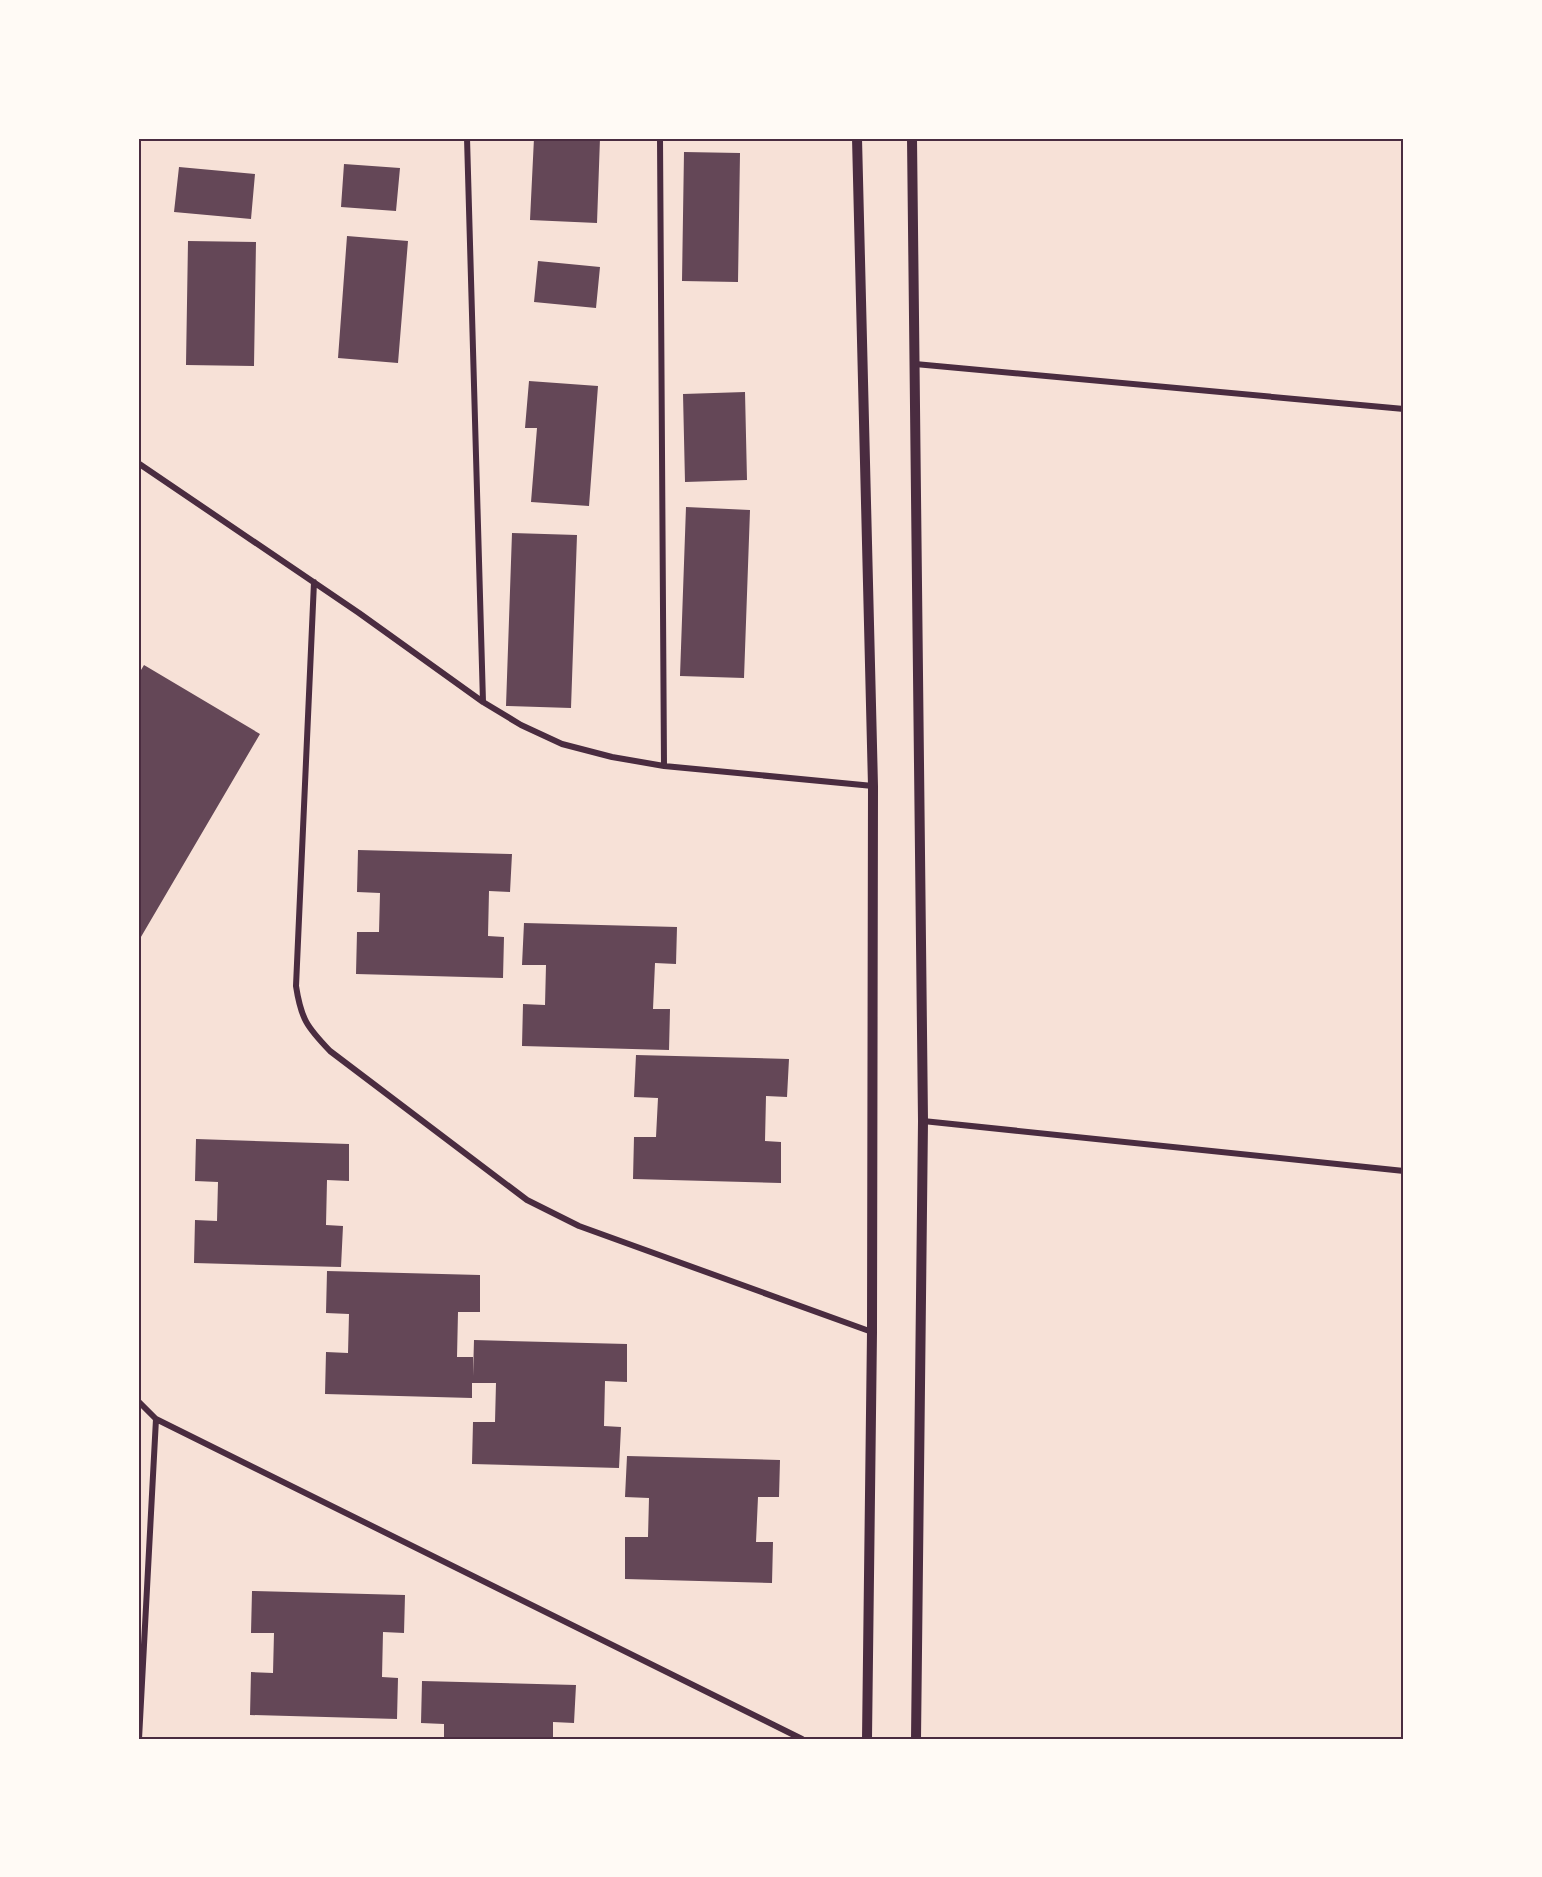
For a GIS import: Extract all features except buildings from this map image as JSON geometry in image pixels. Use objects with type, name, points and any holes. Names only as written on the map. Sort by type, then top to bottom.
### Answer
[{"type":"street","points":[[467,138],[483,702]]},
{"type":"street","points":[[660,138],[664,766]]},
{"type":"street","points":[[858,138],[873,786],[872,1332],[867,1739]]},
{"type":"street","points":[[912,138],[923,1121],[916,1739]]},
{"type":"street","points":[[915,364],[1404,409]]},
{"type":"street","points":[[138,463],[314,582],[483,702],[562,744],[612,757],[664,766],[873,786]]},
{"type":"street","points":[[314,582],[297,986],[300,1009],[310,1030],[330,1051],[527,1200],[579,1226],[872,1332]]},
{"type":"street","points":[[923,1121],[1404,1171]]},
{"type":"street","points":[[138,1401],[156,1419],[802,1739]]},
{"type":"street","points":[[139,1739],[156,1419]]}]
